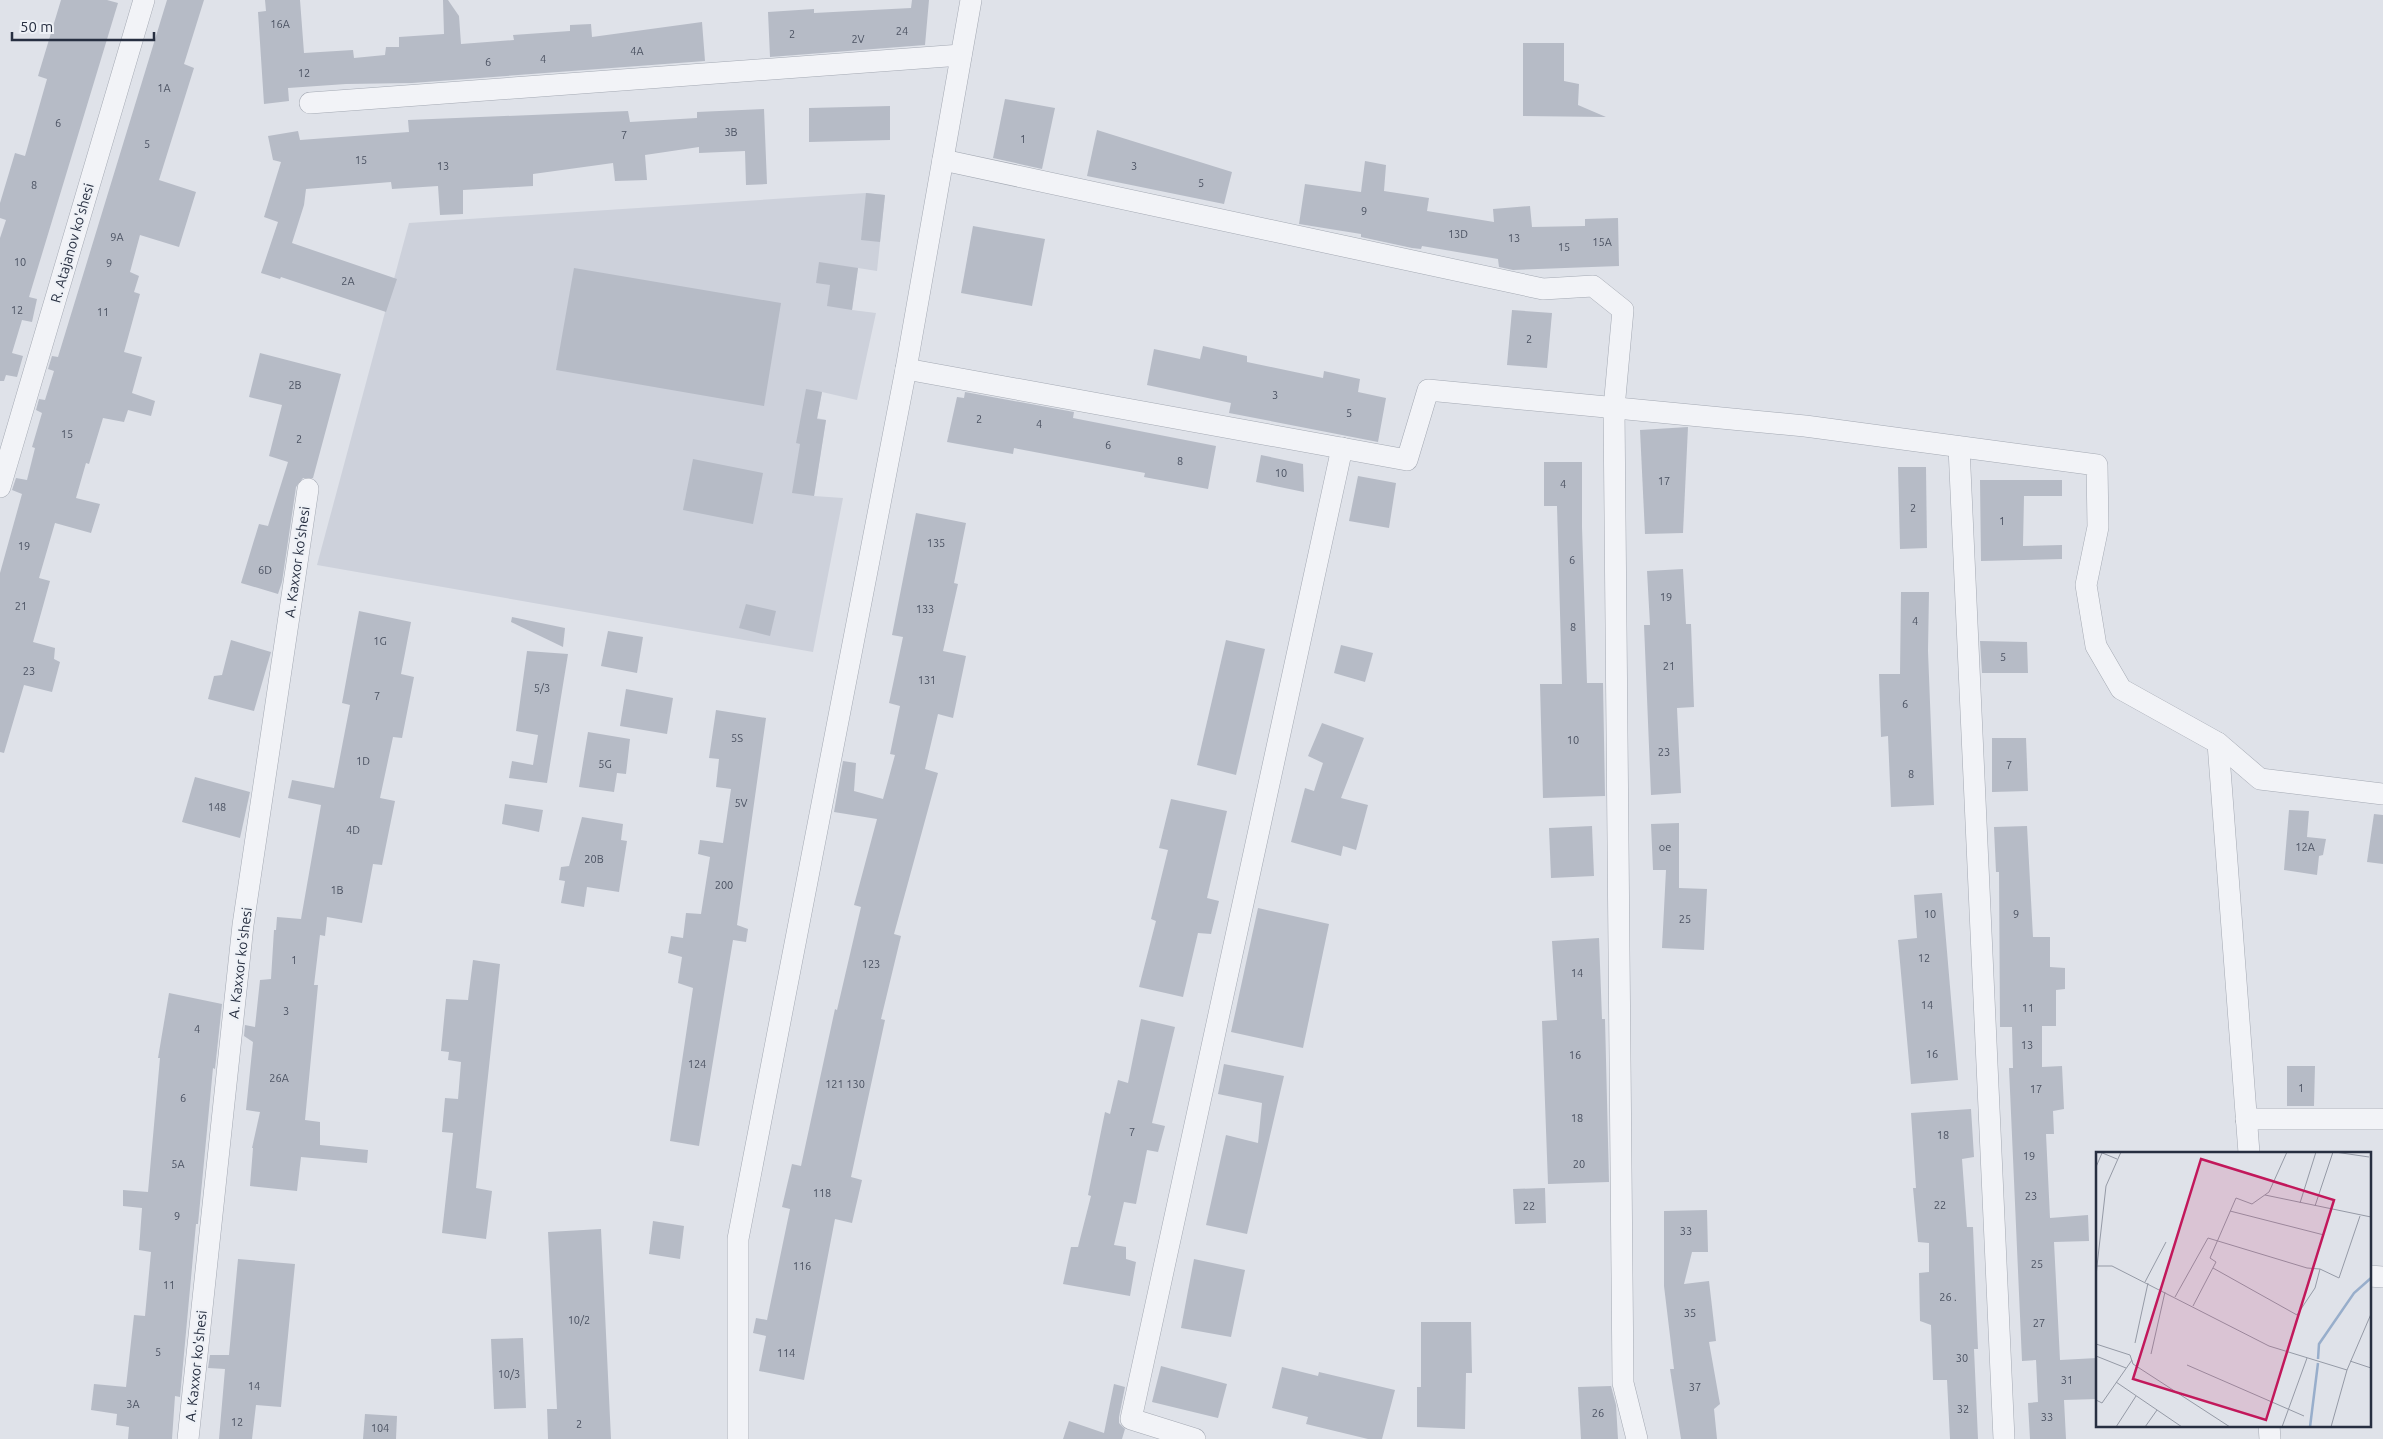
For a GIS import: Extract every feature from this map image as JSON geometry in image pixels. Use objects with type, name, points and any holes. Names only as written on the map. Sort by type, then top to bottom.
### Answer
[{"type":"street","name":"R. Atajanov ko'shesi","points":[[0,487],[144,0]]},
{"type":"street","points":[[738,1439],[738,1239],[906,369],[971,0]]},
{"type":"street","points":[[310,103],[961,55]]},
{"type":"street","points":[[943,160],[1543,290],[1593,286],[1623,310],[1614,408],[1623,1383],[1637,1439]]},
{"type":"street","points":[[906,369],[1407,460],[1428,390],[1805,426],[2097,464],[2098,526],[2086,584],[2096,646],[2122,689],[2218,744],[2260,779],[2383,794]]},
{"type":"street","points":[[1960,447],[2004,1439]]},
{"type":"street","points":[[1195,1439],[1131,1420],[1342,448]]},
{"type":"street","name":"A. Kaxxor ko'shesi","points":[[188,1439],[243,925],[308,489]]},
{"type":"street","points":[[2218,744],[2249,1152]]},
{"type":"street","points":[[2246,1119],[2383,1119]]},
{"type":"street","points":[[2370,1276],[2383,1277]]},
{"type":"street","points":[[2269,1426],[2270,1439]]},
{"type":"shaded area","points":[[866,193],[885,195],[877,271],[858,268],[852,310],[876,313],[857,400],[822,392],[817,418],[826,420],[814,496],[843,498],[813,652],[317,565],[409,223]]},
{"type":"building","points":[[61,0],[107,0],[118,3],[29,297],[37,299],[32,322],[22,320],[12,353],[23,356],[17,377],[6,375],[4,381],[0,381],[0,238],[6,220],[0,218],[0,203],[15,153],[25,156],[47,79],[38,76]]},
{"type":"building","points":[[167,0],[204,0],[184,64],[194,68],[159,180],[196,192],[179,247],[140,235],[130,272],[139,276],[134,292],[140,294],[124,352],[142,357],[132,393],[155,401],[151,416],[128,410],[124,422],[103,418],[89,464],[86,463],[76,498],[100,504],[91,533],[55,523],[39,578],[50,581],[33,642],[55,648],[54,659],[60,662],[52,692],[24,685],[4,753],[0,752],[0,573],[22,494],[12,490],[16,478],[27,480],[35,448],[32,447],[42,413],[36,410],[39,399],[45,400],[54,371],[48,369],[52,356],[58,357]]},
{"type":"building","points":[[265,0],[300,0],[304,53],[353,50],[354,58],[385,55],[386,47],[399,47],[399,37],[444,34],[443,0],[448,0],[459,16],[461,44],[514,40],[513,35],[570,31],[570,25],[591,24],[592,37],[702,22],[705,61],[412,83],[346,84],[288,88],[289,101],[264,104],[258,12],[266,11]]},
{"type":"building","points":[[912,0],[929,0],[925,45],[770,57],[768,12],[814,9],[814,13],[911,8]]},
{"type":"building","points":[[1523,43],[1564,43],[1564,81],[1579,84],[1578,105],[1606,117],[1523,116]]},
{"type":"building","points":[[1005,99],[1055,108],[1042,169],[993,158]]},
{"type":"building","points":[[890,106],[890,140],[809,142],[809,108]]},
{"type":"building","points":[[764,109],[767,184],[746,185],[745,151],[699,153],[699,147],[645,155],[647,180],[615,181],[613,163],[533,174],[533,186],[463,190],[463,214],[440,215],[438,186],[392,189],[391,182],[306,189],[304,205],[292,243],[397,279],[386,312],[281,277],[280,279],[261,273],[278,222],[264,217],[281,162],[273,160],[268,136],[298,131],[300,140],[409,132],[408,120],[628,111],[630,122],[697,118],[697,112]]},
{"type":"building","points":[[1097,130],[1232,172],[1224,204],[1087,176]]},
{"type":"building","points":[[1365,161],[1386,165],[1384,191],[1429,198],[1427,211],[1494,222],[1493,209],[1530,206],[1532,227],[1585,226],[1585,219],[1618,218],[1619,266],[1513,270],[1499,267],[1498,259],[1422,246],[1421,249],[1412,248],[1361,237],[1361,234],[1299,224],[1305,184],[1361,192]]},
{"type":"building","points":[[866,193],[885,195],[880,242],[861,240]]},
{"type":"building","points":[[973,226],[1045,239],[1032,306],[961,293]]},
{"type":"building","points":[[819,262],[858,268],[852,310],[827,306],[830,285],[816,283]]},
{"type":"building","points":[[574,268],[781,303],[764,406],[556,370]]},
{"type":"building","points":[[1512,310],[1552,313],[1547,368],[1507,365]]},
{"type":"building","points":[[1203,346],[1247,356],[1247,362],[1323,378],[1324,371],[1360,379],[1358,392],[1386,398],[1378,442],[1229,413],[1231,403],[1147,385],[1154,349],[1200,359]]},
{"type":"building","points":[[260,353],[341,374],[313,478],[303,478],[296,487],[282,582],[278,594],[241,583],[259,524],[268,526],[288,462],[269,456],[282,405],[249,397]]},
{"type":"building","points":[[806,389],[822,392],[817,419],[826,420],[814,496],[792,493],[800,444],[796,443]]},
{"type":"building","points":[[965,392],[1074,412],[1073,418],[1216,446],[1208,489],[1144,477],[1145,473],[1014,448],[1013,454],[947,442],[957,397],[964,398]]},
{"type":"building","points":[[1688,427],[1683,533],[1645,534],[1640,430]]},
{"type":"building","points":[[1261,455],[1303,464],[1304,492],[1256,482]]},
{"type":"building","points":[[693,459],[763,473],[753,524],[683,510]]},
{"type":"building","points":[[1544,462],[1582,462],[1587,683],[1603,683],[1605,796],[1543,798],[1540,684],[1562,684],[1557,506],[1544,506]]},
{"type":"building","points":[[1898,467],[1926,467],[1927,548],[1900,549]]},
{"type":"building","points":[[1358,476],[1396,483],[1389,528],[1349,521]]},
{"type":"building","points":[[1980,480],[2062,480],[2062,496],[2024,496],[2023,546],[2062,545],[2062,559],[1981,561]]},
{"type":"building","points":[[916,513],[966,523],[954,583],[958,584],[943,651],[966,656],[953,718],[938,714],[925,769],[938,773],[894,934],[901,936],[881,1019],[885,1020],[851,1177],[862,1180],[852,1223],[835,1219],[804,1380],[759,1371],[766,1336],[753,1333],[756,1318],[767,1320],[790,1209],[782,1207],[792,1164],[801,1166],[835,1009],[837,1010],[861,907],[854,905],[877,819],[834,812],[843,761],[856,763],[854,791],[883,799],[895,755],[890,754],[900,706],[889,703],[903,637],[892,635]]},
{"type":"building","points":[[1683,569],[1686,624],[1691,624],[1694,707],[1677,708],[1681,793],[1651,795],[1644,625],[1650,625],[1647,571]]},
{"type":"building","points":[[1901,592],[1929,592],[1928,651],[1934,805],[1891,807],[1888,736],[1881,737],[1879,674],[1900,674]]},
{"type":"building","points":[[746,604],[776,611],[770,636],[739,628]]},
{"type":"building","points":[[359,611],[411,622],[401,674],[414,677],[402,738],[393,737],[380,798],[395,801],[382,865],[373,864],[362,923],[327,917],[325,936],[320,935],[314,985],[318,985],[305,1120],[320,1122],[320,1145],[368,1150],[367,1163],[301,1157],[297,1191],[250,1186],[252,1148],[260,1112],[246,1110],[253,1042],[244,1036],[245,1025],[255,1027],[260,980],[271,979],[274,930],[276,930],[277,917],[301,919],[321,805],[288,798],[292,780],[334,788],[350,705],[342,703]]},
{"type":"building","points":[[512,617],[565,628],[563,647],[511,622]]},
{"type":"building","points":[[608,631],[643,637],[637,673],[601,666]]},
{"type":"building","points":[[231,640],[271,652],[254,711],[208,699],[214,676],[222,675]]},
{"type":"building","points":[[1226,640],[1265,649],[1236,775],[1197,765]]},
{"type":"building","points":[[1980,641],[2027,642],[2028,673],[1982,673]]},
{"type":"building","points":[[1341,645],[1373,653],[1365,682],[1334,673]]},
{"type":"building","points":[[527,651],[568,654],[547,783],[509,778],[512,761],[533,765],[538,735],[516,731]]},
{"type":"building","points":[[626,689],[673,698],[667,734],[620,726]]},
{"type":"building","points":[[716,710],[766,718],[737,925],[748,929],[746,942],[733,940],[699,1146],[670,1141],[693,988],[678,983],[682,957],[668,953],[671,936],[683,938],[686,913],[701,914],[710,857],[698,854],[700,840],[723,843],[731,789],[716,787],[719,759],[709,758]]},
{"type":"building","points":[[1322,723],[1364,738],[1341,798],[1368,805],[1356,850],[1343,846],[1341,856],[1291,842],[1305,788],[1314,791],[1323,763],[1308,756]]},
{"type":"building","points":[[588,732],[630,739],[626,774],[617,773],[614,792],[579,787]]},
{"type":"building","points":[[1992,738],[2026,738],[2028,791],[1992,792]]},
{"type":"building","points":[[195,777],[250,792],[240,838],[182,822]]},
{"type":"building","points":[[1171,799],[1227,811],[1207,898],[1219,901],[1211,934],[1198,933],[1183,997],[1139,987],[1156,921],[1151,919],[1168,850],[1159,848]]},
{"type":"building","points":[[505,804],[543,810],[539,832],[502,824]]},
{"type":"building","points":[[2289,810],[2309,811],[2307,837],[2326,839],[2323,855],[2319,856],[2317,875],[2284,870]]},
{"type":"building","points":[[2374,814],[2383,815],[2383,864],[2367,862]]},
{"type":"building","points":[[582,817],[623,824],[621,840],[627,841],[619,892],[587,887],[584,907],[561,903],[565,881],[559,880],[561,867],[569,866]]},
{"type":"building","points":[[1679,823],[1679,888],[1707,889],[1704,950],[1662,948],[1666,870],[1653,870],[1651,824]]},
{"type":"building","points":[[1592,826],[1594,876],[1551,878],[1549,828]]},
{"type":"building","points":[[2027,826],[2033,937],[2050,937],[2050,967],[2065,968],[2065,989],[2056,990],[2056,1026],[2042,1026],[2042,1067],[2062,1066],[2064,1109],[2053,1111],[2054,1134],[2046,1134],[2050,1218],[2088,1215],[2089,1241],[2054,1242],[2060,1360],[2096,1358],[2096,1399],[2064,1400],[2066,1439],[2030,1439],[2028,1403],[2038,1402],[2036,1360],[2022,1361],[2009,1068],[2013,1068],[2012,1027],[2000,1027],[1999,872],[1996,872],[1994,827]]},
{"type":"building","points":[[1942,893],[1958,1080],[1911,1084],[1898,940],[1917,938],[1914,895]]},
{"type":"building","points":[[1258,908],[1329,924],[1303,1048],[1231,1032]]},
{"type":"building","points":[[1599,938],[1602,1019],[1605,1019],[1609,1182],[1548,1184],[1542,1021],[1557,1020],[1552,941]]},
{"type":"building","points":[[473,960],[500,964],[476,1188],[492,1191],[486,1239],[442,1233],[453,1133],[442,1132],[445,1098],[458,1099],[461,1062],[448,1060],[449,1052],[441,1051],[446,999],[468,1000]]},
{"type":"building","points":[[169,993],[222,1004],[215,1069],[213,1068],[198,1224],[196,1224],[180,1397],[175,1396],[172,1439],[128,1439],[129,1427],[116,1425],[117,1414],[91,1410],[94,1384],[126,1387],[134,1315],[145,1316],[151,1252],[139,1250],[142,1208],[123,1206],[123,1190],[148,1192],[160,1058],[158,1058]]},
{"type":"building","points":[[1141,1019],[1175,1027],[1152,1123],[1165,1126],[1158,1152],[1147,1150],[1136,1204],[1124,1202],[1114,1245],[1126,1247],[1126,1259],[1136,1262],[1130,1296],[1063,1284],[1071,1247],[1078,1247],[1091,1196],[1088,1195],[1105,1112],[1110,1114],[1118,1080],[1128,1083]]},
{"type":"building","points":[[1224,1064],[1284,1076],[1247,1234],[1206,1225],[1226,1135],[1258,1143],[1262,1103],[1218,1094]]},
{"type":"building","points":[[2287,1066],[2315,1066],[2314,1106],[2287,1106]]},
{"type":"building","points":[[1971,1109],[1974,1157],[1962,1159],[1967,1227],[1973,1227],[1978,1349],[1974,1349],[1978,1439],[1950,1439],[1947,1380],[1933,1380],[1931,1325],[1920,1321],[1919,1273],[1929,1272],[1929,1243],[1918,1242],[1913,1188],[1916,1188],[1911,1113]]},
{"type":"building","points":[[1545,1188],[1546,1223],[1515,1224],[1513,1189]]},
{"type":"building","points":[[1707,1210],[1708,1252],[1692,1252],[1684,1284],[1709,1281],[1716,1341],[1709,1342],[1720,1404],[1714,1409],[1717,1439],[1681,1439],[1670,1369],[1674,1369],[1664,1286],[1664,1211]]},
{"type":"building","points":[[653,1221],[684,1226],[680,1259],[649,1254]]},
{"type":"building","points":[[601,1229],[611,1439],[548,1439],[547,1409],[557,1409],[548,1232]]},
{"type":"building","points":[[238,1259],[295,1264],[281,1407],[256,1405],[252,1439],[219,1439],[225,1369],[208,1368],[210,1355],[229,1355]]},
{"type":"building","points":[[1194,1259],[1245,1270],[1231,1337],[1181,1328]]},
{"type":"building","points":[[1421,1322],[1471,1322],[1472,1373],[1466,1373],[1465,1429],[1417,1427],[1417,1387],[1421,1387]]},
{"type":"building","points":[[523,1338],[526,1408],[494,1409],[491,1339]]},
{"type":"building","points":[[1161,1366],[1227,1384],[1218,1418],[1152,1402]]},
{"type":"building","points":[[1282,1367],[1318,1376],[1319,1372],[1395,1390],[1382,1439],[1368,1439],[1306,1424],[1308,1417],[1272,1408]]},
{"type":"building","points":[[1114,1384],[1125,1387],[1119,1417],[1119,1423],[1125,1429],[1122,1439],[1063,1439],[1069,1421],[1104,1433]]},
{"type":"building","points":[[1611,1386],[1616,1405],[1618,1439],[1581,1439],[1578,1387]]},
{"type":"building","points":[[365,1414],[397,1416],[396,1439],[363,1439]]}]
